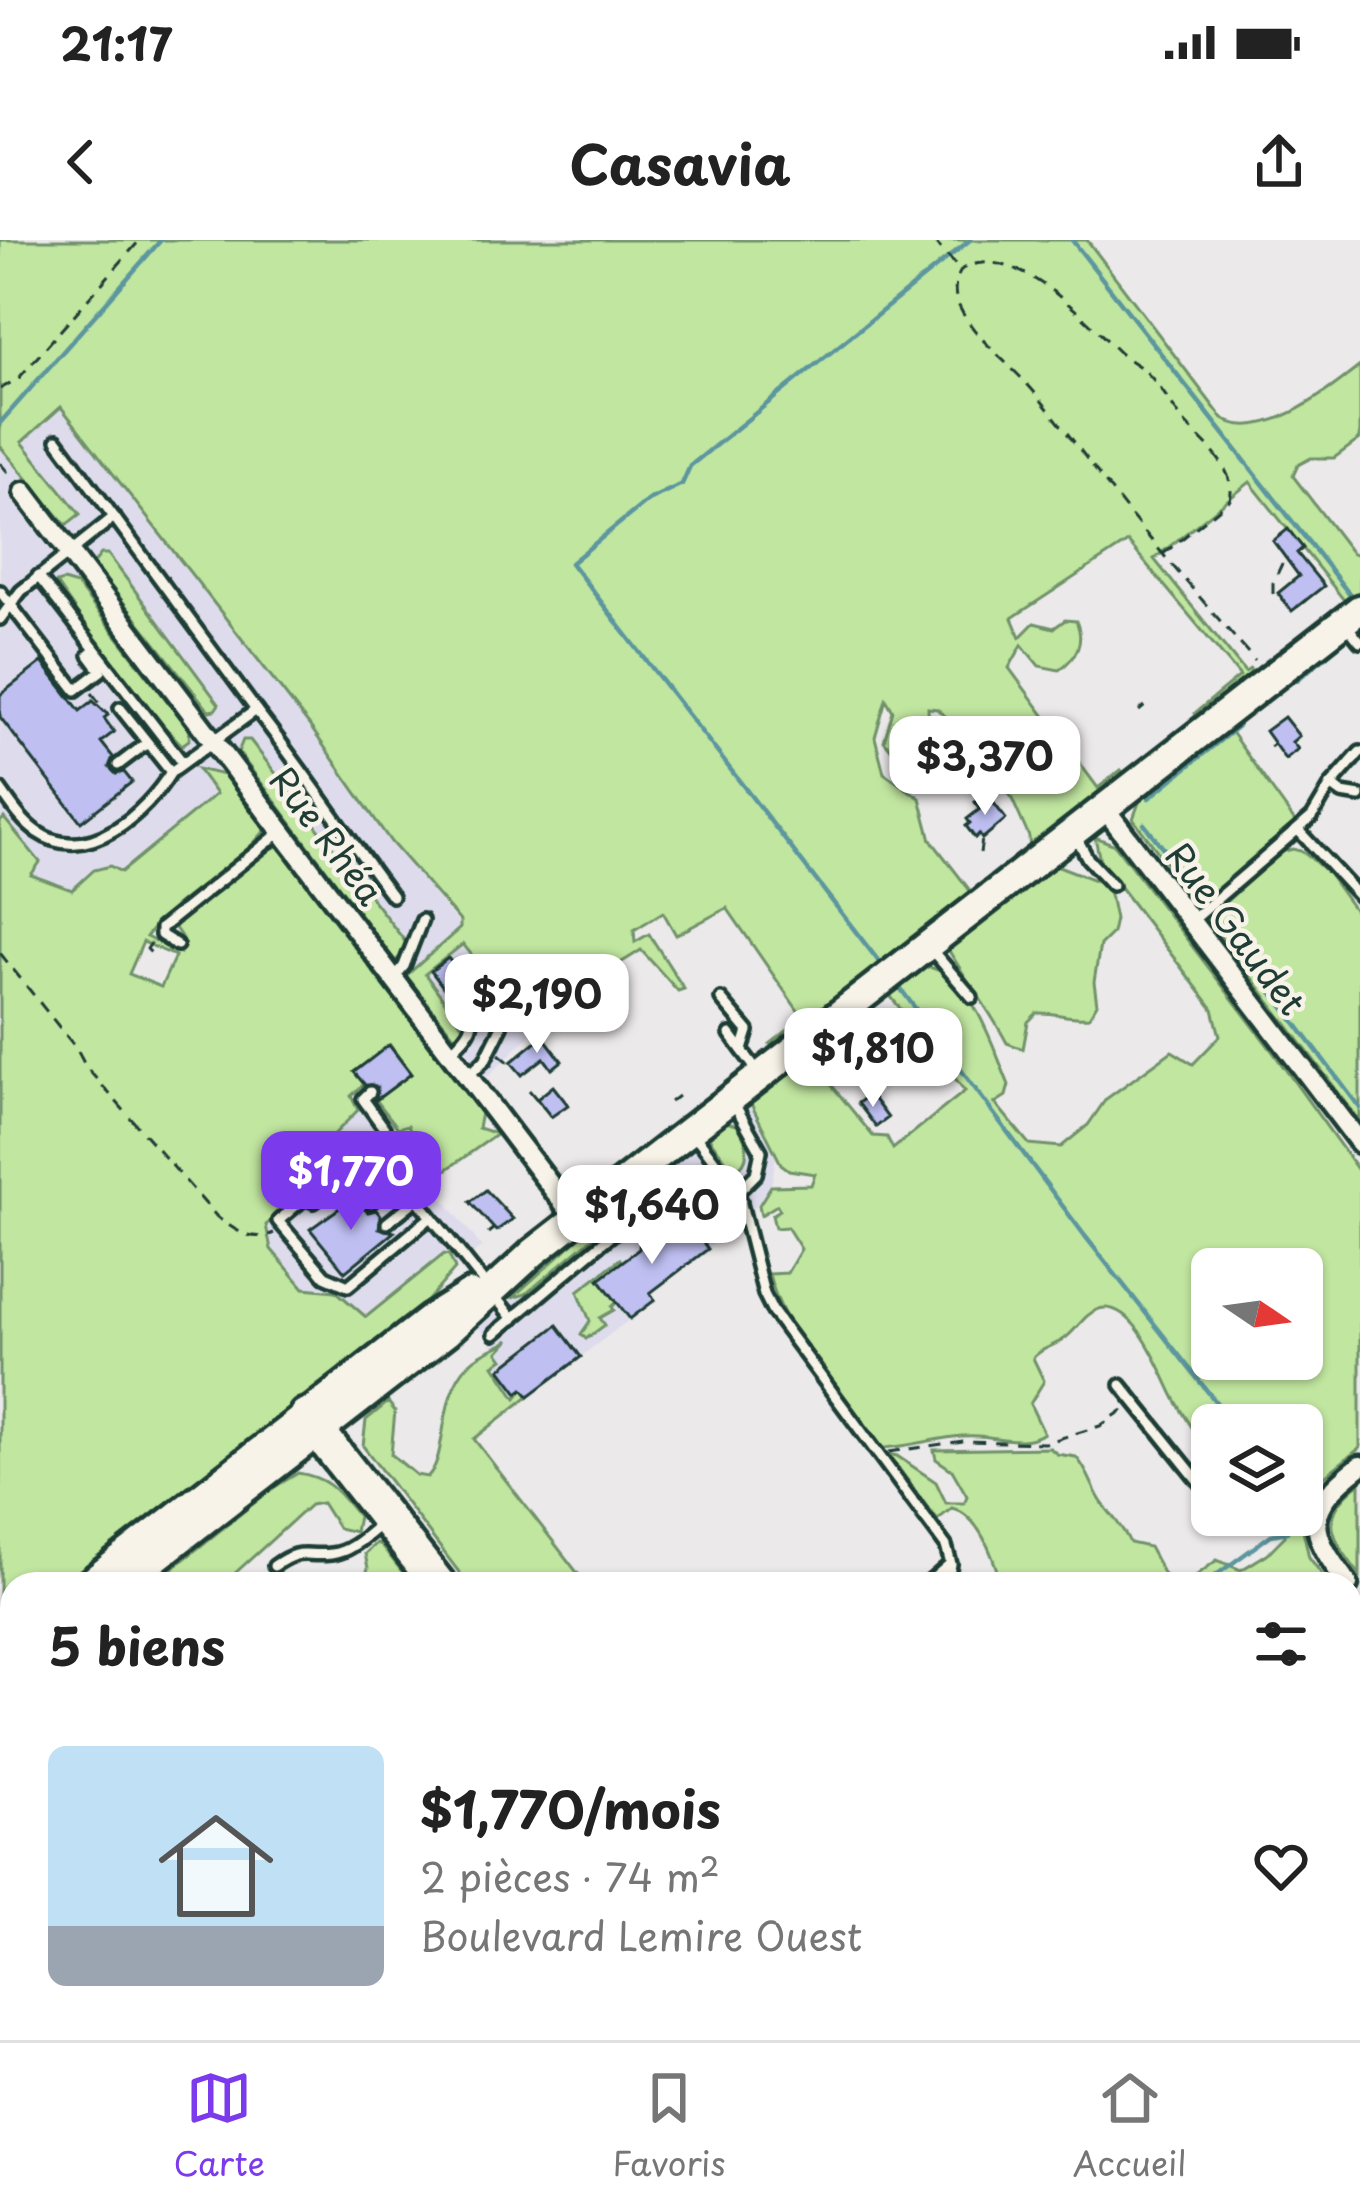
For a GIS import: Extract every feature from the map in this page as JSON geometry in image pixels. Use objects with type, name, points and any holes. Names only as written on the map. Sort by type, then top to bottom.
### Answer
[{"type":"highway","points":[[312,1424],[429,1572]]},
{"type":"main road","points":[[106,1572],[312,1424],[1270,680],[1354,624]]},
{"type":"main road","points":[[136,1572],[430,1319],[486,1289]]},
{"type":"street","name":"Rue Rhéa","points":[[24,492],[469,1075],[493,1118],[576,1219]]},
{"type":"street","name":"Rue Gaudet","points":[[1106,810],[1360,1143]]},
{"type":"street","points":[[1323,1498],[1360,1466]]},
{"type":"street","points":[[1317,1536],[1340,1572]]},
{"type":"lane","points":[[57,440],[316,786],[330,815],[392,896]]},
{"type":"lane","points":[[0,619],[38,576],[114,517]]},
{"type":"lane","points":[[38,576],[183,763]]},
{"type":"lane","points":[[0,591],[76,690],[101,670],[89,655],[95,650]]},
{"type":"lane","points":[[120,708],[171,772]]},
{"type":"lane","points":[[0,789],[38,833],[66,843],[83,842],[115,829],[140,811],[171,772],[256,710]]},
{"type":"lane","points":[[118,765],[147,742]]},
{"type":"lane","points":[[1191,922],[1312,817],[1331,785],[1360,752]]},
{"type":"lane","points":[[1331,785],[1360,796]]},
{"type":"lane","points":[[177,945],[161,935],[161,928],[283,830]]},
{"type":"lane","points":[[1298,830],[1360,897]]},
{"type":"lane","points":[[1074,834],[1088,860],[1112,885]]},
{"type":"lane","points":[[1346,882],[1360,871]]},
{"type":"lane","points":[[395,977],[422,920]]},
{"type":"lane","points":[[929,947],[973,997]]},
{"type":"lane","points":[[451,1051],[475,1023],[477,969]]},
{"type":"lane","points":[[462,993],[475,1023]]},
{"type":"lane","points":[[721,998],[748,1031],[742,1050]]},
{"type":"lane","points":[[469,1075],[501,1028]]},
{"type":"lane","points":[[730,1034],[761,1076]]},
{"type":"lane","points":[[370,1092],[363,1099],[384,1128],[378,1150],[314,1202],[305,1198],[278,1220],[325,1276],[348,1286],[431,1217]]},
{"type":"lane","points":[[712,1227],[756,1174],[761,1151],[731,1099]]},
{"type":"lane","points":[[691,1130],[740,1196],[764,1294],[782,1325],[938,1533],[951,1564],[949,1572]]},
{"type":"lane","points":[[378,1150],[513,1318]]},
{"type":"lane","points":[[370,1203],[400,1178]]},
{"type":"lane","points":[[494,1334],[674,1185],[685,1198],[696,1201],[729,1179]]},
{"type":"lane","points":[[608,1195],[628,1221]]},
{"type":"lane","points":[[387,1223],[417,1199]]},
{"type":"lane","points":[[1121,1385],[1191,1472]]},
{"type":"lane","points":[[274,1566],[297,1552],[332,1554],[346,1549],[387,1519]]},
{"type":"lane","points":[[941,1572],[951,1564]]},
{"type":"path","points":[[0,389],[18,379],[140,240]]},
{"type":"path","points":[[933,240],[961,270]]},
{"type":"path","points":[[974,256],[961,270],[955,297],[966,317],[1034,391],[1270,680]]},
{"type":"path","points":[[1073,294],[1119,352],[1148,374],[1187,426],[1217,456],[1232,491],[1230,500],[1163,554]]},
{"type":"path","points":[[0,463],[24,492]]},
{"type":"path","points":[[1273,594],[1285,557]]},
{"type":"path","points":[[1297,607],[1306,599]]},
{"type":"path","points":[[85,683],[108,715]]},
{"type":"path","points":[[1139,711],[1145,706]]},
{"type":"path","points":[[980,853],[982,838]]},
{"type":"path","points":[[0,952],[86,1067],[217,1217],[242,1235],[262,1238],[284,1227]]},
{"type":"path","points":[[883,1025],[890,1035]]},
{"type":"path","points":[[492,1046],[515,1066]]},
{"type":"path","points":[[842,1072],[850,1065]]},
{"type":"path","points":[[529,1090],[544,1108]]},
{"type":"path","points":[[670,1102],[678,1096]]},
{"type":"path","points":[[488,1233],[494,1228]]},
{"type":"path","points":[[875,1449],[897,1452],[963,1441],[1045,1443],[1100,1426],[1134,1402]]},
{"type":"shaded area","points":[[60,406],[309,725],[391,842],[536,1017],[546,1020],[487,1077],[27,479],[8,494],[229,783],[80,905],[0,910],[0,446],[4,450],[23,441]]},
{"type":"shaded area","points":[[389,1045],[411,1074],[377,1101],[439,1175],[431,1183],[482,1247],[455,1268],[433,1298],[384,1337],[336,1291],[304,1288],[270,1249],[266,1226],[308,1189],[310,1160],[358,1110],[351,1096],[354,1072]]},
{"type":"shaded area","points":[[753,1098],[751,1104],[776,1157],[771,1186],[747,1217],[651,1292],[655,1300],[520,1403],[494,1364],[502,1358],[474,1321]]},
{"type":"green space","points":[[0,240],[1087,240],[1223,419],[1239,425],[1276,419],[1313,400],[1360,366],[1360,439],[1334,458],[1311,458],[1298,465],[1293,476],[1351,552],[1360,556],[1360,594],[1347,604],[1250,482],[1154,559],[1253,677],[1198,720],[1195,713],[1240,676],[1128,542],[1012,618],[1020,637],[1034,623],[1054,628],[1065,620],[1076,621],[1078,648],[1059,670],[1039,666],[1022,645],[1009,668],[1098,788],[1121,770],[1126,778],[1030,854],[1029,837],[1012,799],[976,743],[937,709],[928,708],[929,729],[899,759],[884,741],[893,711],[886,699],[875,737],[884,773],[920,798],[931,840],[975,897],[774,1050],[770,1044],[803,1018],[727,908],[676,935],[663,912],[634,930],[635,942],[649,934],[684,989],[678,991],[641,950],[592,982],[554,1017],[535,1015],[523,1007],[518,1013],[463,944],[425,974],[466,1030],[455,1037],[406,976],[460,928],[460,921],[391,842],[309,725],[61,407],[22,442],[80,514],[66,525],[0,446]]},
{"type":"green space","points":[[101,554],[108,554],[219,704],[215,710],[209,711],[93,564]]},
{"type":"green space","points":[[56,583],[77,585],[190,730],[189,740],[182,745],[132,693]]},
{"type":"green space","points":[[1228,728],[1296,823],[1202,904],[1133,819],[1141,797]]},
{"type":"green space","points":[[243,740],[250,740],[407,944],[407,952],[395,961],[238,752]]},
{"type":"green space","points":[[198,769],[224,775],[266,829],[146,937],[180,953],[184,941],[175,928],[183,914],[262,853],[278,846],[481,1113],[478,1128],[497,1134],[439,1175],[417,1148],[408,1125],[398,1128],[376,1100],[411,1074],[390,1045],[355,1071],[364,1084],[351,1096],[358,1110],[310,1159],[305,1190],[266,1225],[271,1249],[304,1288],[336,1291],[366,1317],[444,1254],[455,1269],[417,1313],[81,1572],[0,1572],[0,822],[4,818],[40,862],[31,875],[72,890],[94,870],[110,866],[121,872],[216,794]],"holes":[[[143,942],[175,956],[161,987],[129,974]]]},
{"type":"green space","points":[[1095,837],[1115,845],[1360,1173],[1360,1448],[1323,1477],[1323,1404],[1191,1404],[1191,1425],[1135,1325],[1112,1309],[1099,1309],[1033,1358],[1044,1381],[1030,1404],[1044,1433],[1021,1440],[966,1436],[881,1448],[801,1342],[776,1297],[769,1274],[787,1273],[801,1249],[787,1227],[775,1228],[772,1215],[780,1210],[777,1205],[761,1215],[759,1205],[771,1186],[811,1185],[815,1174],[781,1164],[751,1104],[753,1098],[808,1056],[873,1136],[887,1137],[893,1149],[965,1091],[888,993],[925,966],[956,983],[979,1014],[1009,1085],[1006,1096],[995,1103],[1029,1144],[1061,1147],[1088,1125],[1106,1099],[1172,1051],[1193,1064],[1220,1036],[1213,1009],[1100,861]]},
{"type":"green space","points":[[1281,852],[1304,852],[1327,872],[1360,918],[1360,1121],[1207,919]]},
{"type":"green space","points":[[1056,865],[1108,885],[1115,919],[1112,933],[1100,945],[1094,982],[1097,1004],[1089,1017],[1037,1013],[1028,1022],[1023,1049],[1007,1043],[948,949]]},
{"type":"green space","points":[[726,1122],[737,1125],[745,1141],[747,1152],[740,1167],[729,1165],[709,1138]]},
{"type":"green space","points":[[600,1219],[606,1219],[603,1229],[526,1294],[512,1298]]},
{"type":"green space","points":[[620,1259],[600,1279],[617,1302],[614,1310],[600,1318],[605,1325],[586,1339],[581,1334],[590,1321],[578,1291]]},
{"type":"green space","points":[[509,1340],[498,1352],[503,1359],[494,1365],[516,1398],[523,1389],[529,1396],[474,1439],[577,1572],[459,1572],[363,1446],[366,1420],[388,1402],[395,1411],[391,1454],[416,1475],[427,1477],[438,1456],[452,1392],[475,1359]]},
{"type":"green space","points":[[1050,1448],[1076,1457],[1130,1543],[1149,1547],[1163,1572],[997,1572],[970,1520],[952,1508],[937,1520],[888,1454],[936,1482],[946,1503],[964,1503],[967,1496],[952,1470],[936,1459],[934,1450]]},
{"type":"green space","points":[[298,1473],[326,1482],[358,1516],[355,1532],[338,1528],[322,1503],[310,1505],[236,1572],[168,1572]]},
{"type":"green space","points":[[1360,1483],[1360,1572],[1342,1550],[1333,1528],[1333,1517]]},
{"type":"green space","points":[[1285,1536],[1304,1536],[1309,1557],[1320,1572],[1201,1572],[1217,1560],[1241,1570]]},
{"type":"green space","points":[[376,1543],[381,1545],[402,1572],[367,1572],[365,1554]]},
{"type":"building","points":[[1288,529],[1303,548],[1297,553],[1324,586],[1292,611],[1278,593],[1299,576],[1273,541]]},
{"type":"building","points":[[42,662],[80,711],[93,701],[108,715],[104,718],[114,732],[101,742],[113,757],[109,767],[116,774],[124,772],[132,782],[81,822],[0,717],[0,695]]},
{"type":"building","points":[[1284,717],[1299,736],[1292,742],[1298,749],[1285,759],[1265,731]]},
{"type":"building","points":[[986,793],[1006,819],[982,839],[979,834],[975,838],[966,826],[967,819],[980,809],[975,802]]},
{"type":"building","points":[[448,958],[468,984],[455,987],[453,1000],[431,971]]},
{"type":"building","points":[[904,1024],[918,1044],[861,1088],[845,1069]]},
{"type":"building","points":[[543,1036],[562,1061],[552,1069],[544,1058],[522,1075],[511,1062]]},
{"type":"building","points":[[389,1045],[411,1074],[376,1100],[377,1087],[365,1085],[354,1072]]},
{"type":"building","points":[[553,1086],[568,1105],[551,1117],[537,1099]]},
{"type":"building","points":[[870,1094],[888,1118],[876,1127],[858,1103]]},
{"type":"building","points":[[486,1190],[513,1219],[496,1231],[470,1202]]},
{"type":"building","points":[[362,1192],[363,1208],[381,1216],[379,1228],[394,1232],[345,1272],[310,1229]]},
{"type":"building","points":[[672,1223],[679,1232],[689,1224],[708,1249],[650,1293],[655,1300],[630,1319],[599,1279],[639,1249],[640,1238],[649,1232],[658,1234]]},
{"type":"building","points":[[557,1325],[581,1357],[529,1396],[523,1389],[518,1393],[500,1369]]},
{"type":"waterway","points":[[0,423],[161,240]]},
{"type":"waterway","points":[[880,963],[571,563],[648,500],[682,484],[690,466],[970,240]]},
{"type":"waterway","points":[[1072,240],[1350,595]]},
{"type":"waterway","points":[[1297,680],[1343,642]]},
{"type":"waterway","points":[[1149,798],[1238,726]]},
{"type":"waterway","points":[[1144,824],[1202,897]]},
{"type":"waterway","points":[[1216,918],[1360,1108]]},
{"type":"waterway","points":[[900,988],[1217,1404]]},
{"type":"waterway","points":[[1220,1572],[1270,1536]]}]
